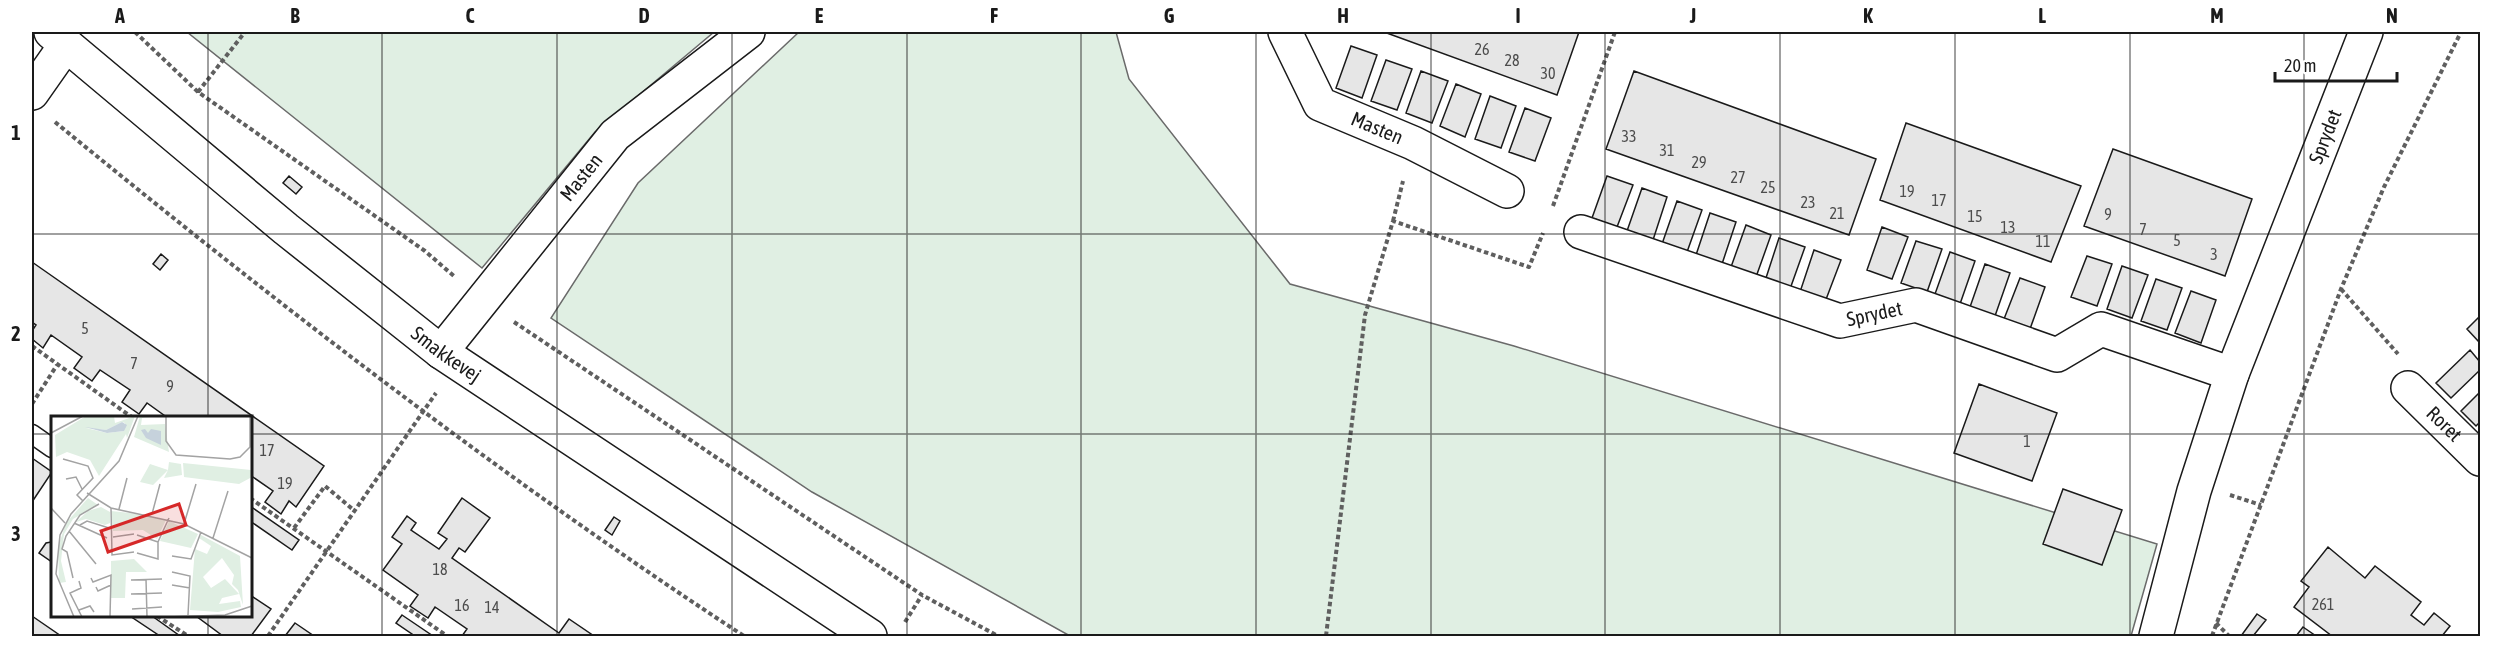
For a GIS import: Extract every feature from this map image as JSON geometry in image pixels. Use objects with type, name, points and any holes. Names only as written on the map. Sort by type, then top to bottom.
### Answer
[{"type":"street","name":"Masten","points":[[441,352],[484,302],[615,135],[748,32]]},
{"type":"street","name":"Masten","points":[[1285,32],[1320,104],[1413,143],[1507,191]]},
{"type":"street","name":"Sprydet","points":[[2156,636],[2194,491],[2232,374],[2366,32]]},
{"type":"street","points":[[40,105],[58,38]]},
{"type":"street","name":"Smakkevej","points":[[58,38],[286,229],[441,352],[870,636]]},
{"type":"street","name":"Sprydet","points":[[1581,232],[1840,321],[1916,305],[2057,355],[2101,329],[2232,374]]},
{"type":"street","name":"Roret","points":[[2408,388],[2481,459]]},
{"type":"lane","points":[[32,434],[51,447]]},
{"type":"path","points":[[135,32],[198,92],[425,251],[484,302],[922,595],[998,636]]},
{"type":"path","points":[[198,92],[245,32]]},
{"type":"path","points":[[1326,636],[1365,315],[1393,221],[1529,267],[1550,215],[1615,32]]},
{"type":"path","points":[[2212,636],[2341,290],[2384,187],[2462,32]]},
{"type":"path","points":[[40,105],[189,232],[424,414],[637,566],[744,636]]},
{"type":"path","points":[[1550,215],[1581,232]]},
{"type":"path","points":[[2341,290],[2404,360],[2408,388]]},
{"type":"path","points":[[32,346],[132,416]]},
{"type":"path","points":[[32,404],[57,364]]},
{"type":"path","points":[[268,636],[424,414]]},
{"type":"path","points":[[294,528],[325,486],[356,512]]},
{"type":"path","points":[[252,499],[447,636]]},
{"type":"path","points":[[901,628],[922,595]]},
{"type":"path","points":[[160,617],[188,636]]},
{"type":"path","points":[[2216,623],[2229,636]]},
{"type":"green space","points":[[187,32],[714,32],[595,132],[482,268]]},
{"type":"green space","points":[[799,32],[1116,32],[1129,79],[1290,284],[1514,346],[2157,544],[2131,636],[1070,636],[812,492],[551,318],[638,183]]},
{"type":"building","points":[[1384,32],[1579,32],[1557,95]]},
{"type":"building","points":[[1351,46],[1377,55],[1362,98],[1336,88]]},
{"type":"building","points":[[1386,60],[1412,69],[1397,110],[1371,101]]},
{"type":"building","points":[[1421,71],[1448,81],[1432,123],[1406,113]]},
{"type":"building","points":[[1634,71],[1876,159],[1849,235],[1606,149]]},
{"type":"building","points":[[1456,84],[1481,94],[1465,137],[1440,126]]},
{"type":"building","points":[[1490,96],[1516,106],[1501,148],[1475,139]]},
{"type":"building","points":[[1525,108],[1551,118],[1535,161],[1509,152]]},
{"type":"building","points":[[1906,123],[2081,186],[2051,262],[1880,200]]},
{"type":"building","points":[[2113,149],[2252,199],[2225,276],[2084,226]]},
{"type":"building","points":[[289,176],[302,187],[296,194],[283,183]]},
{"type":"building","points":[[1607,176],[1633,185],[1617,227],[1592,218]]},
{"type":"building","points":[[1642,188],[1667,197],[1653,240],[1627,231]]},
{"type":"building","points":[[1677,201],[1702,210],[1687,252],[1662,244]]},
{"type":"building","points":[[1710,213],[1736,222],[1722,264],[1696,255]]},
{"type":"building","points":[[1746,225],[1771,235],[1756,277],[1731,267]]},
{"type":"building","points":[[1882,227],[1908,237],[1892,279],[1867,270]]},
{"type":"building","points":[[1779,238],[1805,247],[1790,289],[1765,281]]},
{"type":"building","points":[[1916,241],[1942,249],[1927,292],[1901,283]]},
{"type":"building","points":[[1814,250],[1841,260],[1825,302],[1800,292]]},
{"type":"building","points":[[1950,252],[1975,261],[1960,304],[1935,294]]},
{"type":"building","points":[[161,254],[168,260],[160,270],[153,264]]},
{"type":"building","points":[[2087,256],[2112,264],[2097,306],[2071,297]]},
{"type":"building","points":[[32,262],[324,466],[296,507],[289,501],[281,514],[265,502],[273,491],[252,476],[252,416],[165,416],[147,403],[139,414],[122,402],[130,390],[100,370],[92,381],[74,368],[82,357],[51,335],[43,348],[32,339],[32,331],[36,325],[32,322]]},
{"type":"building","points":[[1985,264],[2010,273],[1995,316],[1970,307]]},
{"type":"building","points":[[2122,266],[2148,275],[2132,318],[2107,309]]},
{"type":"building","points":[[2020,278],[2045,287],[2030,329],[2004,319]]},
{"type":"building","points":[[2156,279],[2182,288],[2167,330],[2141,321]]},
{"type":"building","points":[[2191,291],[2216,300],[2201,343],[2175,333]]},
{"type":"building","points":[[2480,316],[2480,343],[2467,329]]},
{"type":"building","points":[[2470,350],[2480,362],[2480,370],[2451,398],[2436,383]]},
{"type":"building","points":[[1979,384],[2057,413],[2032,481],[1954,453]]},
{"type":"building","points":[[2480,392],[2480,422],[2476,426],[2461,411]]},
{"type":"building","points":[[32,458],[51,474],[34,499],[32,497]]},
{"type":"building","points":[[2063,489],[2122,510],[2102,565],[2043,544]]},
{"type":"building","points":[[462,498],[490,518],[465,552],[459,548],[452,558],[559,633],[569,619],[594,636],[462,636],[467,629],[435,607],[428,618],[410,606],[418,595],[383,570],[402,544],[392,537],[407,516],[416,523],[411,530],[439,549],[447,539],[438,533]]},
{"type":"building","points":[[252,507],[299,540],[292,550],[252,522]]},
{"type":"building","points":[[614,517],[620,521],[612,535],[605,530]]},
{"type":"building","points":[[51,542],[51,561],[39,553],[46,543]]},
{"type":"building","points":[[2328,547],[2365,578],[2375,566],[2421,602],[2411,615],[2424,625],[2434,613],[2450,626],[2442,636],[2332,636],[2294,607],[2309,587],[2301,581]]},
{"type":"building","points":[[252,596],[271,609],[251,636],[223,636],[197,617],[252,617]]},
{"type":"building","points":[[2257,614],[2266,620],[2253,636],[2241,636]]},
{"type":"building","points":[[402,615],[433,636],[415,636],[396,623]]},
{"type":"building","points":[[32,616],[61,636],[32,636]]},
{"type":"building","points":[[132,617],[153,617],[180,636],[160,636]]},
{"type":"building","points":[[295,623],[314,636],[285,636]]},
{"type":"building","points":[[2303,627],[2316,636],[2296,636]]}]
